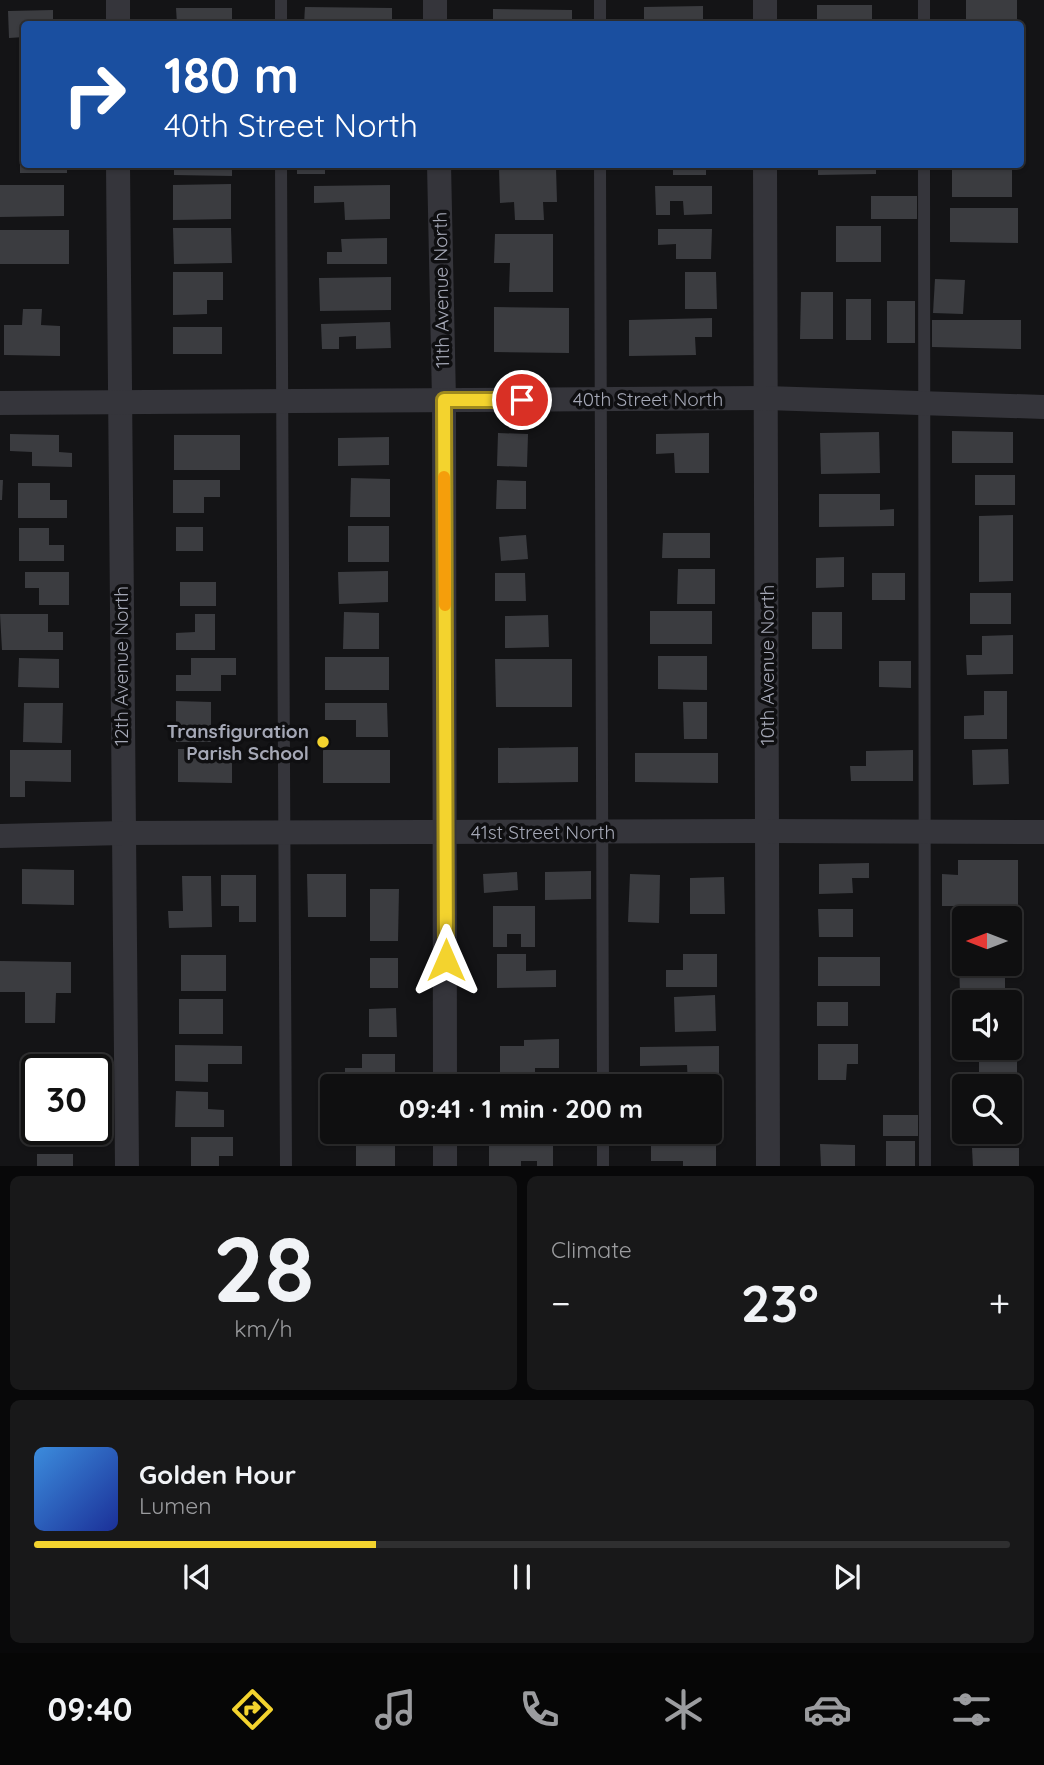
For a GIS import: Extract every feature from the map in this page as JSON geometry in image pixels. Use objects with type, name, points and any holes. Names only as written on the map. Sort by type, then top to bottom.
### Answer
[{"type":"street","points":[[118,0],[118,21]]},
{"type":"street","points":[[435,0],[435,21]]},
{"type":"street","points":[[765,0],[765,21]]},
{"type":"street","name":"12th Avenue North","points":[[118,168],[127,1166]]},
{"type":"street","name":"11th Avenue North","points":[[439,168],[444,400],[445,1074]]},
{"type":"street","name":"10th Avenue North","points":[[765,168],[768,1166]]},
{"type":"street","name":"40th Street North","points":[[0,403],[766,398],[1044,407]]},
{"type":"street","name":"41st Street North","points":[[0,836],[123,833],[1044,832]]},
{"type":"street","points":[[445,1144],[445,1166]]},
{"type":"lane","points":[[281,0],[281,21]]},
{"type":"lane","points":[[600,0],[600,21]]},
{"type":"lane","points":[[924,0],[924,21]]},
{"type":"lane","points":[[281,168],[286,1166]]},
{"type":"lane","points":[[600,168],[603,1074]]},
{"type":"lane","points":[[924,168],[925,1166]]},
{"type":"lane","points":[[603,1144],[603,1166]]},
{"type":"building","points":[[966,0],[1017,0],[1017,21],[966,21]]},
{"type":"building","points":[[817,5],[872,5],[872,21],[817,21]]},
{"type":"building","points":[[703,6],[703,21],[644,21],[644,7]]},
{"type":"building","points":[[305,7],[392,8],[392,21],[304,21]]},
{"type":"building","points":[[176,8],[232,8],[232,21],[177,21]]},
{"type":"building","points":[[493,9],[572,10],[572,21],[493,21]]},
{"type":"building","points":[[53,10],[53,21],[21,21],[21,37],[9,38],[8,11]]},
{"type":"building","points":[[20,97],[21,97],[21,133]]},
{"type":"building","points":[[20,140],[21,168],[67,168],[67,173],[20,173]]},
{"type":"building","points":[[174,168],[232,168],[232,176],[174,175]]},
{"type":"building","points":[[297,168],[325,168],[325,174],[297,174]]},
{"type":"building","points":[[353,168],[390,169],[353,170]]},
{"type":"building","points":[[499,168],[556,168],[557,202],[543,202],[544,220],[515,220],[514,202],[500,203]]},
{"type":"building","points":[[673,168],[706,168],[706,175],[673,175]]},
{"type":"building","points":[[818,168],[876,168],[876,174],[818,175]]},
{"type":"building","points":[[952,168],[1012,168],[1012,197],[952,197]]},
{"type":"building","points":[[231,184],[231,219],[173,220],[173,185]]},
{"type":"building","points":[[0,185],[64,185],[64,216],[0,217]]},
{"type":"building","points":[[390,185],[390,219],[345,220],[344,202],[314,203],[314,186]]},
{"type":"building","points":[[655,186],[712,186],[712,214],[684,215],[683,201],[670,201],[670,215],[656,215]]},
{"type":"building","points":[[871,196],[917,196],[917,219],[871,219]]},
{"type":"building","points":[[950,208],[1018,208],[1018,243],[950,242]]},
{"type":"building","points":[[836,226],[881,226],[881,262],[836,262]]},
{"type":"building","points":[[173,228],[231,228],[232,263],[174,264]]},
{"type":"building","points":[[658,229],[712,229],[711,259],[676,259],[676,244],[658,245]]},
{"type":"building","points":[[0,230],[69,230],[69,264],[0,264]]},
{"type":"building","points":[[495,234],[553,234],[553,292],[509,292],[510,263],[494,263]]},
{"type":"building","points":[[387,238],[387,264],[327,264],[327,252],[342,252],[341,239]]},
{"type":"building","points":[[173,272],[223,272],[223,300],[207,300],[207,314],[173,315]]},
{"type":"building","points":[[685,272],[716,272],[717,309],[685,309]]},
{"type":"building","points":[[391,277],[391,310],[320,311],[319,278]]},
{"type":"building","points":[[935,279],[965,280],[963,314],[933,313]]},
{"type":"building","points":[[801,292],[833,292],[833,339],[800,339]]},
{"type":"building","points":[[846,299],[871,299],[871,340],[846,340]]},
{"type":"building","points":[[887,301],[915,301],[915,343],[887,343]]},
{"type":"building","points":[[494,307],[569,308],[569,353],[494,352]]},
{"type":"building","points":[[23,309],[42,309],[41,325],[60,326],[60,356],[4,355],[4,325],[22,325]]},
{"type":"building","points":[[712,318],[712,337],[695,337],[696,355],[629,356],[629,320]]},
{"type":"building","points":[[932,320],[1021,320],[1021,349],[932,347]]},
{"type":"building","points":[[390,322],[391,348],[356,349],[356,336],[339,337],[339,349],[322,349],[321,324]]},
{"type":"building","points":[[173,327],[222,327],[222,354],[173,354]]},
{"type":"building","points":[[952,431],[1013,432],[1013,463],[952,463]]},
{"type":"building","points":[[879,432],[880,473],[821,474],[820,433]]},
{"type":"building","points":[[498,433],[528,434],[527,467],[497,466]]},
{"type":"building","points":[[709,433],[709,473],[675,473],[674,453],[656,454],[656,434]]},
{"type":"building","points":[[10,434],[59,435],[59,452],[72,453],[72,467],[32,466],[32,452],[10,451]]},
{"type":"building","points":[[174,435],[240,435],[240,470],[174,470]]},
{"type":"building","points":[[389,437],[389,465],[338,466],[338,438]]},
{"type":"building","points":[[975,475],[1015,475],[1015,505],[975,505]]},
{"type":"building","points":[[351,478],[390,479],[390,517],[350,517]]},
{"type":"building","points":[[0,480],[3,480],[2,500],[0,500]]},
{"type":"building","points":[[173,480],[220,480],[220,497],[204,497],[204,513],[173,513]]},
{"type":"building","points":[[497,480],[526,481],[526,509],[496,509]]},
{"type":"building","points":[[18,483],[50,483],[50,500],[67,500],[67,518],[18,518]]},
{"type":"building","points":[[819,494],[880,494],[880,510],[894,509],[894,526],[819,527]]},
{"type":"building","points":[[1013,515],[1013,581],[979,582],[979,516]]},
{"type":"building","points":[[348,526],[389,526],[389,562],[348,562]]},
{"type":"building","points":[[176,527],[203,527],[203,551],[176,551]]},
{"type":"building","points":[[19,528],[49,528],[49,545],[64,545],[64,561],[19,561]]},
{"type":"building","points":[[663,533],[710,533],[710,558],[662,558]]},
{"type":"building","points":[[526,535],[528,559],[501,561],[499,537]]},
{"type":"building","points":[[844,557],[844,587],[816,588],[816,558]]},
{"type":"building","points":[[678,569],[715,569],[715,604],[677,604]]},
{"type":"building","points":[[388,571],[388,602],[339,604],[338,572]]},
{"type":"building","points":[[25,572],[69,572],[69,605],[39,605],[39,588],[25,588]]},
{"type":"building","points":[[495,573],[525,573],[526,601],[495,601]]},
{"type":"building","points":[[872,573],[905,573],[905,600],[872,600]]},
{"type":"building","points":[[180,582],[216,582],[216,606],[180,606]]},
{"type":"building","points":[[970,593],[1011,593],[1011,624],[970,624]]},
{"type":"building","points":[[650,611],[712,611],[712,644],[650,644]]},
{"type":"building","points":[[344,612],[379,613],[379,649],[343,649]]},
{"type":"building","points":[[812,612],[842,612],[842,649],[812,649]]},
{"type":"building","points":[[0,614],[48,614],[48,632],[63,632],[63,650],[2,650]]},
{"type":"building","points":[[195,614],[215,614],[215,650],[176,650],[176,633],[195,632]]},
{"type":"building","points":[[548,615],[549,647],[505,648],[505,616]]},
{"type":"building","points":[[1013,635],[1013,674],[967,675],[966,655],[982,655],[982,636]]},
{"type":"building","points":[[658,656],[707,656],[707,690],[658,689]]},
{"type":"building","points":[[325,657],[389,657],[389,690],[325,690]]},
{"type":"building","points":[[19,658],[59,659],[59,688],[18,687]]},
{"type":"building","points":[[191,658],[236,658],[236,675],[221,675],[221,691],[176,691],[176,675],[191,675]]},
{"type":"building","points":[[495,659],[572,659],[572,707],[496,707]]},
{"type":"building","points":[[879,661],[911,661],[911,688],[879,687]]},
{"type":"building","points":[[984,691],[1007,691],[1007,739],[964,739],[964,716],[984,715]]},
{"type":"building","points":[[176,701],[211,702],[211,742],[176,742]]},
{"type":"building","points":[[683,702],[707,702],[707,739],[684,739]]},
{"type":"building","points":[[24,703],[63,703],[62,743],[23,742]]},
{"type":"building","points":[[325,703],[387,703],[388,737],[356,737],[356,720],[325,720]]},
{"type":"building","points":[[578,747],[578,782],[498,783],[498,748]]},
{"type":"building","points":[[178,749],[232,749],[232,783],[178,782]]},
{"type":"building","points":[[1008,749],[1009,784],[973,785],[972,750]]},
{"type":"building","points":[[10,750],[71,750],[71,782],[25,781],[25,797],[10,797]]},
{"type":"building","points":[[323,750],[390,750],[390,783],[323,783]]},
{"type":"building","points":[[913,750],[913,781],[851,781],[850,766],[866,766],[866,751]]},
{"type":"building","points":[[635,753],[718,753],[718,783],[635,782]]},
{"type":"building","points":[[958,860],[1018,860],[1018,906],[942,906],[942,874],[958,875]]},
{"type":"building","points":[[869,863],[869,878],[852,878],[853,893],[819,894],[819,864]]},
{"type":"building","points":[[22,869],[74,870],[74,905],[22,904]]},
{"type":"building","points":[[591,871],[591,899],[545,900],[545,872]]},
{"type":"building","points":[[517,872],[518,890],[484,893],[483,874]]},
{"type":"building","points":[[307,874],[346,874],[346,917],[308,917]]},
{"type":"building","points":[[630,874],[660,875],[659,923],[628,922]]},
{"type":"building","points":[[221,875],[256,875],[256,922],[239,922],[239,906],[221,906]]},
{"type":"building","points":[[182,876],[211,876],[212,927],[169,928],[168,911],[183,911]]},
{"type":"building","points":[[724,877],[725,914],[690,914],[690,878]]},
{"type":"building","points":[[370,889],[399,889],[398,941],[370,941]]},
{"type":"building","points":[[493,906],[535,906],[535,947],[521,947],[521,934],[507,934],[507,947],[493,947]]},
{"type":"building","points":[[818,909],[853,909],[853,937],[819,937]]},
{"type":"building","points":[[497,954],[526,954],[526,971],[556,970],[556,987],[497,988]]},
{"type":"building","points":[[683,954],[717,954],[717,987],[666,987],[666,970],[683,970]]},
{"type":"building","points":[[181,955],[226,955],[226,991],[181,991]]},
{"type":"building","points":[[818,957],[880,957],[880,986],[818,986]]},
{"type":"building","points":[[370,958],[398,958],[398,988],[370,988]]},
{"type":"building","points":[[0,961],[71,962],[71,993],[56,993],[55,1023],[25,1023],[25,992],[0,992]]},
{"type":"building","points":[[959,976],[1005,976],[1005,990],[960,990]]},
{"type":"building","points":[[715,995],[716,1031],[675,1032],[674,997]]},
{"type":"building","points":[[179,999],[223,999],[223,1034],[179,1034]]},
{"type":"building","points":[[817,1002],[848,1002],[848,1026],[817,1026]]},
{"type":"building","points":[[396,1008],[397,1037],[369,1037],[369,1009]]},
{"type":"building","points":[[559,1039],[559,1068],[535,1068],[535,1074],[500,1074],[500,1046],[524,1046],[524,1040]]},
{"type":"building","points":[[818,1044],[858,1044],[858,1064],[847,1064],[846,1080],[818,1080]]},
{"type":"building","points":[[175,1045],[242,1046],[242,1064],[208,1064],[208,1082],[175,1081]]},
{"type":"building","points":[[719,1046],[719,1074],[687,1074],[687,1065],[640,1066],[640,1047]]},
{"type":"building","points":[[362,1054],[395,1054],[395,1074],[345,1074],[345,1068],[362,1068]]},
{"type":"building","points":[[979,1060],[1017,1060],[1017,1074],[979,1074]]},
{"type":"building","points":[[176,1091],[208,1092],[208,1109],[224,1110],[224,1127],[175,1127]]},
{"type":"building","points":[[883,1115],[918,1115],[918,1136],[883,1136]]},
{"type":"building","points":[[191,1137],[233,1137],[233,1156],[219,1156],[219,1166],[191,1166]]},
{"type":"building","points":[[886,1141],[915,1141],[915,1166],[886,1166]]},
{"type":"building","points":[[356,1144],[395,1144],[395,1166],[356,1166]]},
{"type":"building","points":[[489,1144],[553,1144],[553,1166],[537,1166],[537,1161],[521,1161],[521,1166],[489,1166]]},
{"type":"building","points":[[820,1144],[855,1145],[855,1166],[821,1166]]},
{"type":"building","points":[[651,1145],[716,1145],[716,1166],[683,1166],[683,1161],[651,1161]]},
{"type":"building","points":[[972,1148],[1019,1148],[1019,1166],[973,1166]]},
{"type":"building","points":[[37,1154],[73,1154],[73,1166],[37,1166]]},
{"type":"slow traffic","points":[[444,477],[445,605]]},
{"type":"place","name":"Transfiguration Parish School","points":[[323,742]]},
{"type":"route","points":[[446,960],[444,400],[522,400]]}]
